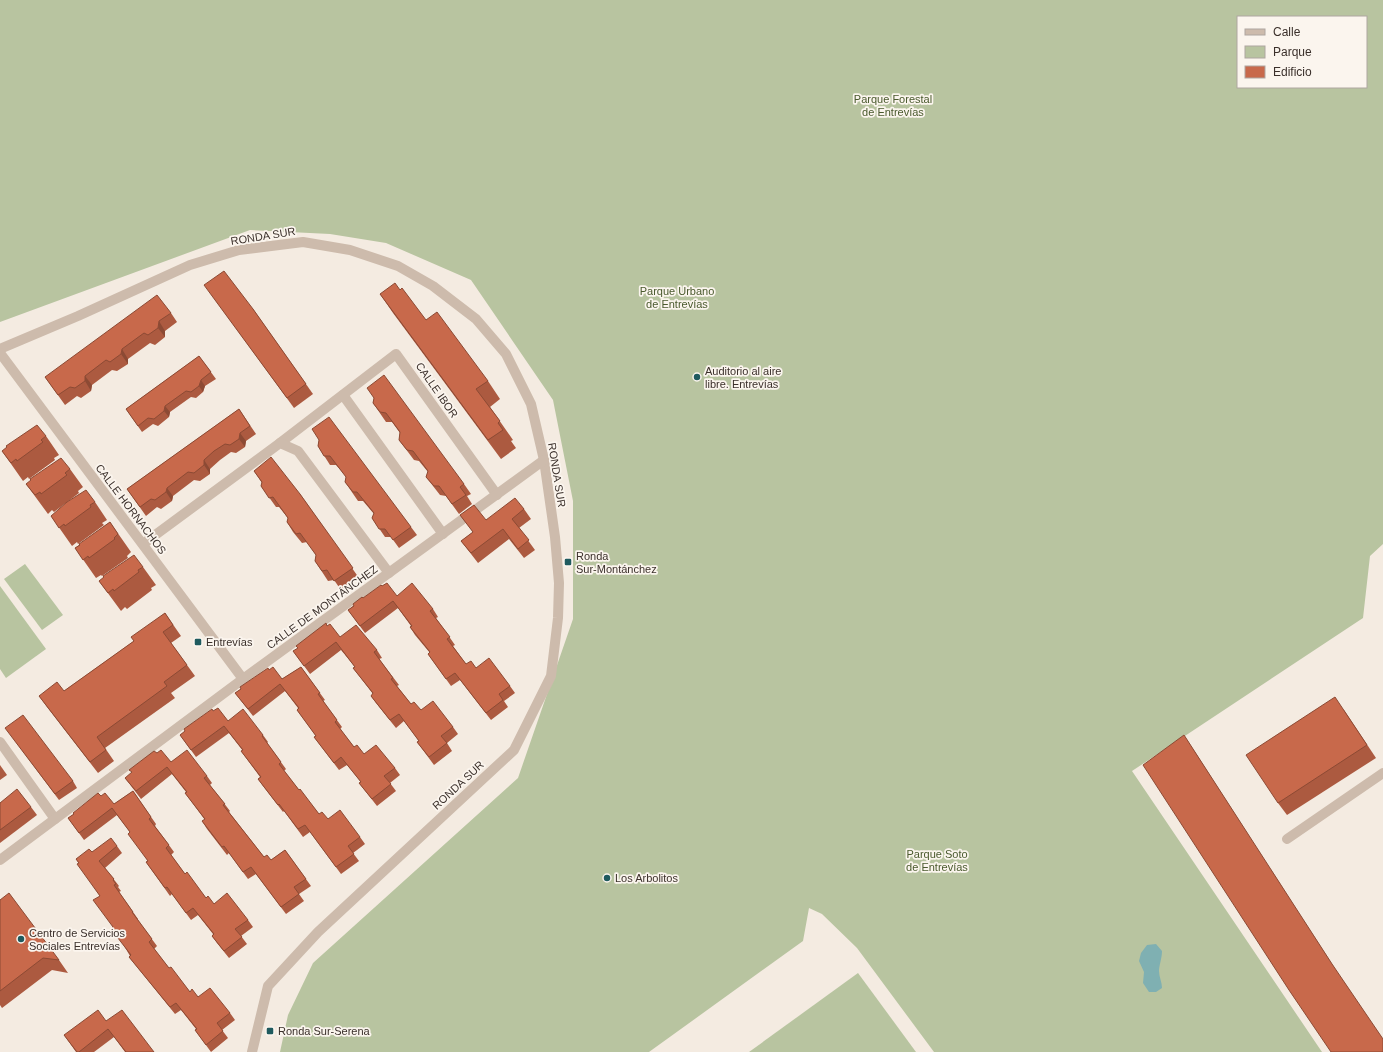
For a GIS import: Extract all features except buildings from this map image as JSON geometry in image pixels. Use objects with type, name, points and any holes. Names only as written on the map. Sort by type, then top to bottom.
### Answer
[{"type":"street","name":"RONDA SUR","points":[[0,349],[78,316],[190,265],[239,250],[303,242],[350,250],[398,266],[433,286],[476,319],[506,354],[532,404],[544,460],[555,538],[559,583],[558,618],[551,676],[514,750],[318,932],[268,986],[252,1052]]},
{"type":"street","name":"CALLE HORNACHOS","points":[[0,353],[243,679]]},
{"type":"street","name":"CALLE IBOR","points":[[143,544],[280,443],[396,354],[497,495]]},
{"type":"street","points":[[343,395],[443,534]]},
{"type":"street","points":[[280,443],[298,451],[388,573]]},
{"type":"street","name":"CALLE DE MONTÁNCHEZ","points":[[0,860],[243,679],[544,460]]},
{"type":"street","points":[[0,742],[55,819]]},
{"type":"street","points":[[1287,839],[1383,774]]},
{"type":"green space","points":[[0,0],[1383,0],[1383,544],[1370,556],[1363,618],[1132,771],[1322,1052],[934,1052],[857,948],[822,914],[809,908],[803,941],[649,1052],[280,1052],[288,1015],[313,963],[518,778],[573,619],[573,501],[553,400],[471,280],[386,243],[330,234],[250,230],[0,322]]},
{"type":"green space","points":[[25,564],[63,615],[42,630],[4,579]]},
{"type":"green space","points":[[0,586],[46,649],[6,678],[0,669]]},
{"type":"green space","points":[[858,973],[916,1052],[749,1052]]},
{"type":"water","points":[[1156,944],[1162,951],[1159,971],[1162,988],[1156,992],[1149,992],[1143,983],[1144,972],[1139,961],[1141,953],[1147,945]]},
{"type":"place","name":"Auditorio al aire libre. Entrevías","points":[[697,377]]},
{"type":"place","name":"Ronda Sur-Montánchez","points":[[568,562]]},
{"type":"place","name":"Entrevías","points":[[198,642]]},
{"type":"place","name":"Los Arbolitos","points":[[607,878]]},
{"type":"place","name":"Centro de Servicios Sociales Entrevías","points":[[21,939]]},
{"type":"place","name":"Ronda Sur-Serena","points":[[270,1031]]},
{"type":"park label","name":"Parque Forestal de Entrevías","points":[[893,105]]},
{"type":"park label","name":"Parque Urbano de Entrevías","points":[[677,297]]},
{"type":"park label","name":"Parque Soto de Entrevías","points":[[937,860]]}]
